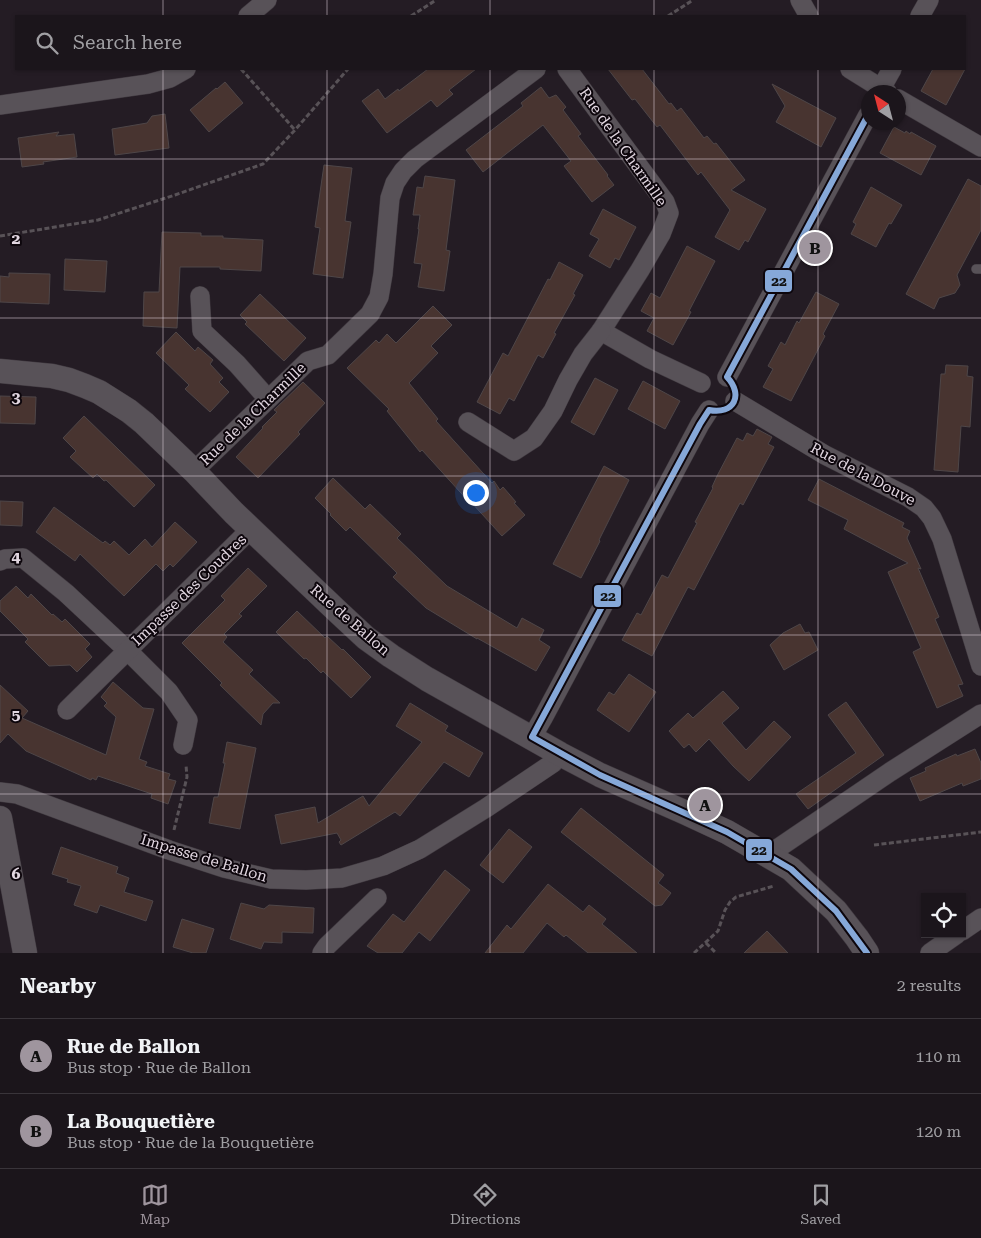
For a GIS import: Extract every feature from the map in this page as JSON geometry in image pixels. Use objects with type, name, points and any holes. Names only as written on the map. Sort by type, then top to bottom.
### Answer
[{"type":"street","points":[[249,15],[267,0]]},
{"type":"street","points":[[800,0],[808,15]]},
{"type":"street","points":[[921,15],[929,0]]},
{"type":"street","points":[[0,105],[148,84],[170,78],[184,70]]},
{"type":"street","name":"Rue de la Charmille","points":[[194,472],[308,361],[328,355],[370,314],[378,297],[381,282],[390,198],[395,183],[403,171],[415,159],[535,70]]},
{"type":"street","name":"Rue de la Charmille","points":[[468,422],[514,451],[534,438],[553,411],[583,354],[601,331],[640,270],[661,234],[669,212],[665,202],[568,70]]},
{"type":"street","points":[[851,70],[873,85]]},
{"type":"street","points":[[885,85],[892,70]]},
{"type":"street","points":[[906,104],[981,147]]},
{"type":"street","points":[[727,377],[861,127]]},
{"type":"street","points":[[200,296],[202,331],[237,364],[268,400]]},
{"type":"street","points":[[601,331],[650,359],[701,383]]},
{"type":"street","name":"Rue de Ballon","points":[[0,371],[52,376],[69,380],[99,392],[129,411],[366,638],[427,679],[560,754],[600,775],[727,832],[791,869],[836,911],[867,953]]},
{"type":"street","points":[[720,374],[727,377],[736,387],[735,401],[725,411],[716,412],[709,410],[699,398],[698,394],[701,383],[712,375],[720,374]]},
{"type":"street","name":"Rue de la Douve","points":[[735,401],[825,455],[908,497],[924,508],[932,518],[942,540],[981,666]]},
{"type":"street","points":[[532,737],[709,410]]},
{"type":"street","name":"Impasse des Coudres","points":[[67,710],[251,529]]},
{"type":"street","name":"Impasse des Coudres","points":[[0,561],[23,558],[66,593],[127,650],[168,692],[188,720],[183,745]]},
{"type":"street","points":[[768,855],[890,772],[981,714]]},
{"type":"street","name":"Impasse de Ballon","points":[[0,792],[17,794],[169,850],[224,868],[271,879],[342,878],[383,866],[420,849],[553,763],[560,754]]},
{"type":"street","points":[[0,818],[25,953]]},
{"type":"street","points":[[322,953],[378,898]]},
{"type":"street","points":[[966,928],[981,918]]},
{"type":"street","points":[[930,953],[951,938]]},
{"type":"path","points":[[413,15],[436,0]]},
{"type":"path","points":[[670,15],[693,0]]},
{"type":"path","points":[[242,70],[295,130]]},
{"type":"path","points":[[0,236],[98,220],[175,196],[263,164],[347,70]]},
{"type":"path","points":[[169,850],[187,777],[183,745]]},
{"type":"path","points":[[874,845],[981,832]]},
{"type":"path","points":[[694,953],[718,931],[725,910],[730,902],[736,897],[773,887],[791,869]]},
{"type":"path","points":[[706,943],[716,953]]},
{"type":"building","points":[[427,70],[475,70],[449,90],[453,94],[437,107],[431,100],[387,133],[362,101],[378,89],[385,99],[398,89],[399,91]]},
{"type":"building","points":[[609,70],[643,70],[669,104],[671,103],[677,111],[681,108],[704,138],[707,136],[714,144],[716,143],[745,180],[731,190],[766,209],[748,242],[745,240],[739,250],[715,237],[730,210],[701,172],[698,175],[660,125],[657,127],[635,99],[632,100]]},
{"type":"building","points":[[932,70],[964,70],[946,105],[921,91]]},
{"type":"building","points":[[225,82],[243,103],[209,132],[190,110]]},
{"type":"building","points":[[772,84],[836,118],[821,147],[776,122],[785,106]]},
{"type":"building","points":[[541,87],[549,98],[556,95],[566,107],[563,110],[581,134],[578,136],[614,185],[592,202],[564,166],[571,161],[543,125],[483,172],[466,150],[523,106],[521,103]]},
{"type":"building","points":[[165,114],[169,148],[115,155],[112,129],[147,123],[152,116]]},
{"type":"building","points":[[892,130],[900,130],[905,133],[906,131],[910,134],[911,132],[936,146],[921,175],[880,153]]},
{"type":"building","points":[[59,132],[56,136],[74,134],[77,157],[22,167],[18,138]]},
{"type":"building","points":[[324,165],[352,168],[345,221],[351,222],[343,278],[313,274],[320,228],[315,227]]},
{"type":"building","points":[[425,176],[455,180],[446,250],[450,251],[444,291],[418,287],[422,264],[414,263],[420,215],[413,215],[417,187],[423,188]]},
{"type":"building","points":[[968,179],[981,186],[981,230],[957,275],[960,285],[955,293],[939,298],[934,309],[906,294]]},
{"type":"building","points":[[871,187],[902,205],[891,224],[889,223],[876,247],[851,234],[856,224],[853,222]]},
{"type":"building","points":[[603,209],[636,227],[619,260],[615,258],[610,268],[589,256],[599,239],[590,234]]},
{"type":"building","points":[[162,232],[201,233],[201,236],[263,240],[261,271],[220,269],[220,267],[180,267],[177,328],[143,326],[144,292],[159,292]]},
{"type":"building","points":[[687,246],[715,261],[673,345],[647,331],[654,318],[641,311],[651,293],[660,298]]},
{"type":"building","points":[[65,259],[107,261],[105,292],[64,290]]},
{"type":"building","points":[[559,262],[583,275],[543,358],[538,355],[514,401],[509,398],[500,414],[477,402],[503,353],[508,356],[548,279],[550,280]]},
{"type":"building","points":[[9,273],[50,274],[49,304],[0,302],[0,276],[9,277]]},
{"type":"building","points":[[816,292],[839,304],[823,334],[825,336],[791,401],[763,387],[773,369],[768,366],[781,342],[785,345],[797,321],[799,323]]},
{"type":"building","points":[[260,294],[306,338],[284,361],[245,324],[247,322],[240,315]]},
{"type":"building","points":[[433,306],[452,325],[431,346],[438,353],[409,383],[438,419],[436,421],[492,483],[494,481],[500,490],[503,487],[525,515],[502,536],[422,450],[420,452],[387,411],[389,409],[347,368],[376,340],[379,343],[387,334],[396,343]]},
{"type":"building","points":[[176,332],[195,351],[198,347],[213,360],[210,364],[223,378],[219,382],[229,392],[210,412],[185,389],[189,385],[156,353]]},
{"type":"building","points":[[946,365],[968,366],[967,376],[973,377],[970,427],[961,426],[958,472],[934,470],[941,374],[945,374]]},
{"type":"building","points":[[595,378],[618,390],[594,435],[571,422]]},
{"type":"building","points":[[643,381],[680,401],[665,429],[628,409]]},
{"type":"building","points":[[303,382],[325,403],[298,432],[300,434],[258,478],[236,457],[277,412],[274,410]]},
{"type":"building","points":[[0,396],[36,397],[35,424],[0,423]]},
{"type":"building","points":[[84,416],[155,485],[134,507],[106,480],[104,481],[97,474],[93,478],[70,457],[76,451],[63,438]]},
{"type":"building","points":[[757,429],[772,437],[768,444],[774,447],[743,505],[740,503],[694,590],[688,587],[652,656],[622,640],[637,613],[641,615],[662,575],[668,578],[697,523],[695,522],[737,438],[743,441],[747,433],[753,436]]},
{"type":"building","points":[[604,466],[629,480],[581,578],[553,564]]},
{"type":"building","points":[[333,478],[365,509],[370,504],[401,534],[397,538],[447,586],[517,628],[522,618],[544,630],[539,640],[550,647],[536,671],[477,639],[426,608],[393,577],[397,573],[350,527],[346,531],[315,498]]},
{"type":"building","points":[[819,479],[904,523],[902,527],[910,531],[907,538],[939,617],[935,619],[963,684],[958,685],[963,696],[937,708],[913,652],[921,648],[888,572],[908,563],[844,529],[848,520],[808,500]]},
{"type":"building","points":[[0,501],[23,502],[22,526],[0,525]]},
{"type":"building","points":[[54,507],[103,543],[105,541],[110,545],[114,541],[129,555],[145,539],[152,547],[175,522],[197,542],[173,567],[170,564],[163,571],[156,564],[124,596],[80,554],[75,561],[36,532]]},
{"type":"building","points":[[248,568],[267,586],[239,614],[242,616],[224,634],[227,637],[223,642],[253,670],[249,674],[280,703],[273,703],[263,714],[261,725],[220,685],[222,683],[182,643],[225,600],[221,596]]},
{"type":"building","points":[[16,586],[28,598],[31,594],[52,615],[62,622],[65,619],[90,644],[85,649],[92,657],[77,672],[70,665],[49,666],[25,642],[28,639],[0,611],[0,601]]},
{"type":"building","points":[[297,611],[325,638],[327,636],[343,649],[371,677],[351,698],[323,671],[321,673],[306,658],[304,659],[276,632]]},
{"type":"building","points":[[800,624],[805,633],[809,632],[818,650],[784,670],[770,645],[783,633]]},
{"type":"building","points":[[629,674],[656,692],[629,732],[597,710],[609,692],[614,695]]},
{"type":"building","points":[[113,682],[143,708],[154,709],[139,759],[147,762],[145,766],[170,774],[168,779],[176,781],[168,804],[151,798],[152,794],[98,776],[96,780],[92,778],[91,780],[26,751],[8,734],[0,743],[0,685],[28,711],[22,718],[106,755],[116,717],[104,706],[107,703],[101,697]]},
{"type":"building","points":[[723,691],[739,708],[722,723],[746,750],[774,721],[791,737],[749,781],[709,739],[696,752],[689,744],[684,748],[669,731],[688,713],[693,718]]},
{"type":"building","points":[[846,702],[884,755],[808,809],[796,794],[856,753],[828,715]]},
{"type":"building","points":[[410,703],[448,726],[445,731],[483,753],[469,777],[444,762],[400,816],[395,812],[341,845],[339,842],[341,840],[337,833],[281,844],[275,815],[315,807],[318,823],[363,796],[369,806],[422,742],[396,726]]},
{"type":"building","points":[[227,742],[256,748],[240,829],[209,823],[214,797],[218,797]]},
{"type":"building","points":[[975,749],[981,763],[981,779],[963,786],[962,783],[920,801],[910,778],[926,771],[925,768],[956,754],[957,756]]},
{"type":"building","points":[[581,808],[664,875],[658,883],[671,893],[662,905],[655,906],[561,832]]},
{"type":"building","points":[[509,829],[532,847],[503,883],[480,865]]},
{"type":"building","points":[[61,847],[118,867],[116,873],[129,878],[124,892],[153,901],[146,921],[100,905],[97,913],[74,905],[81,886],[67,882],[68,879],[52,874]]},
{"type":"building","points":[[445,870],[470,890],[430,941],[419,932],[402,953],[378,953],[367,946],[393,914],[404,922]]},
{"type":"building","points":[[548,884],[583,912],[589,905],[606,919],[602,924],[637,953],[588,953],[566,935],[564,937],[547,923],[523,953],[485,953],[507,925],[511,929]]},
{"type":"building","points":[[241,903],[264,909],[269,905],[314,908],[313,933],[282,932],[282,943],[264,942],[261,949],[230,939]]},
{"type":"building","points":[[182,919],[214,929],[206,953],[193,953],[173,947]]},
{"type":"building","points":[[767,931],[788,953],[744,953]]},
{"type":"transit line","name":"22","points":[[861,128],[727,377],[735,390],[734,402],[725,409],[718,411],[709,410],[700,424],[532,737],[600,775],[727,832],[791,869],[836,911],[867,953]]},
{"type":"place","name":"La Bouquetière","points":[[815,248]]},
{"type":"place","name":"Rue de Ballon","points":[[705,805]]}]
